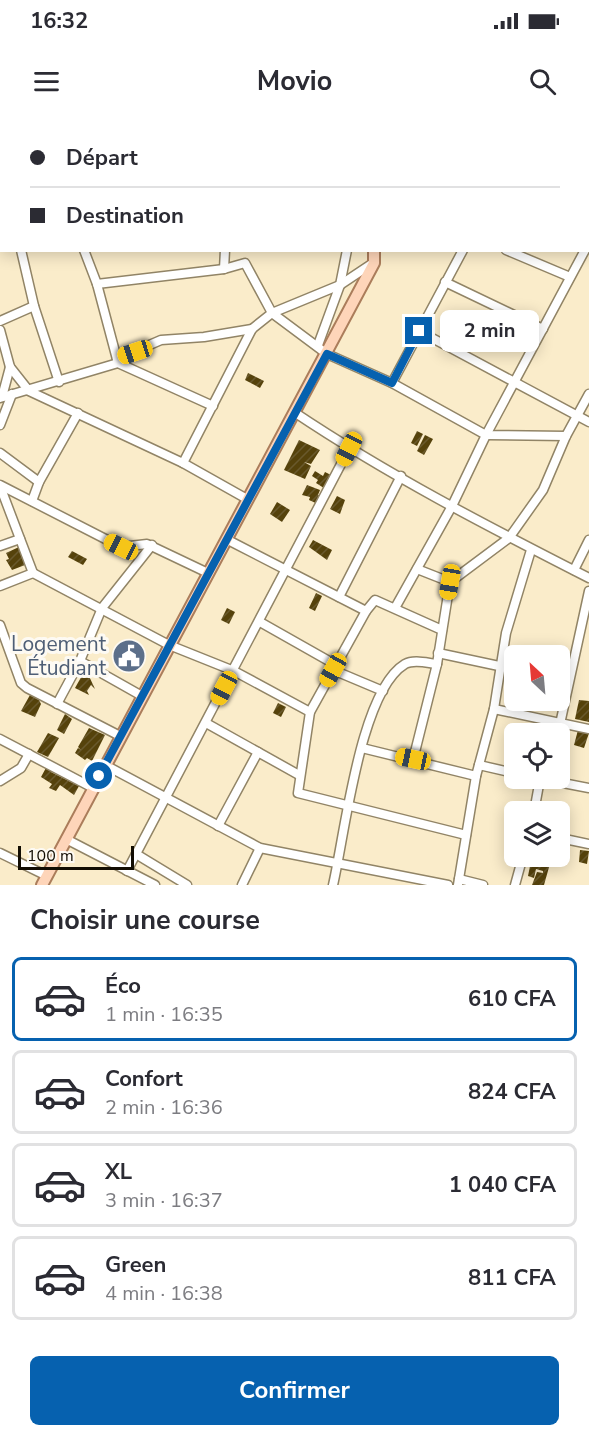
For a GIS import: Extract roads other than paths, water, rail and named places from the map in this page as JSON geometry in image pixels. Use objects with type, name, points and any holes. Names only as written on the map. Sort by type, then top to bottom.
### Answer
[{"type":"main road","points":[[45,881],[120,736],[327,354],[374,263],[374,252]]},
{"type":"street","points":[[21,252],[34,306],[59,382]]},
{"type":"street","points":[[85,252],[97,284],[117,361]]},
{"type":"street","points":[[224,269],[225,252]]},
{"type":"street","points":[[318,345],[340,285],[347,252]]},
{"type":"street","points":[[392,383],[462,252]]},
{"type":"street","points":[[511,252],[570,278]]},
{"type":"street","points":[[395,608],[452,506],[486,435],[584,252]]},
{"type":"street","points":[[97,284],[224,269],[245,263],[272,313],[318,345],[327,354],[392,383],[486,435],[566,436]]},
{"type":"street","points":[[1,398],[59,382],[117,361],[161,340],[204,337],[252,328],[272,313],[340,285],[374,263]]},
{"type":"street","points":[[445,282],[543,329]]},
{"type":"street","points":[[0,321],[34,306]]},
{"type":"street","points":[[183,463],[252,328]]},
{"type":"street","points":[[0,330],[10,367],[28,391],[183,463],[247,499]]},
{"type":"street","points":[[419,331],[589,423]]},
{"type":"street","points":[[117,361],[213,406]]},
{"type":"street","points":[[1,398],[10,367]]},
{"type":"street","points":[[0,425],[12,394]]},
{"type":"street","points":[[413,759],[436,664],[450,582],[509,538],[543,490],[576,415],[589,394]]},
{"type":"street","points":[[294,412],[349,449],[531,550],[589,578]]},
{"type":"street","points":[[32,501],[39,482],[78,413]]},
{"type":"street","points":[[128,871],[288,570],[349,449]]},
{"type":"street","points":[[0,453],[39,482]]},
{"type":"street","points":[[339,597],[401,476]]},
{"type":"street","points":[[0,486],[121,547],[137,544],[152,546],[208,573]]},
{"type":"street","points":[[0,486],[3,504],[20,538],[33,573],[169,645],[234,671],[310,712]]},
{"type":"street","points":[[0,546],[20,538]]},
{"type":"street","points":[[226,539],[366,611]]},
{"type":"street","points":[[574,570],[589,540]]},
{"type":"street","points":[[57,704],[80,661],[102,608],[152,546]]},
{"type":"street","points":[[483,885],[458,882],[476,776],[494,709],[499,666],[513,603],[531,550]]},
{"type":"street","points":[[417,568],[450,582]]},
{"type":"street","points":[[0,586],[33,573]]},
{"type":"street","points":[[560,723],[589,591]]},
{"type":"street","points":[[442,630],[373,600],[310,712],[299,775],[299,794],[350,804],[466,834]]},
{"type":"street","points":[[260,622],[334,668],[383,691]]},
{"type":"street","points":[[0,625],[21,683],[120,736]]},
{"type":"street","points":[[438,653],[499,666]]},
{"type":"street","points":[[80,661],[142,696]]},
{"type":"street","points":[[333,885],[366,728],[383,691],[404,664],[412,661],[436,664]]},
{"type":"street","points":[[494,709],[556,723]]},
{"type":"street","points":[[206,723],[299,775]]},
{"type":"street","points":[[570,726],[589,729]]},
{"type":"street","points":[[0,739],[93,788]]},
{"type":"street","points":[[362,748],[476,776]]},
{"type":"street","points":[[218,826],[258,752]]},
{"type":"street","points":[[0,781],[21,768],[29,754]]},
{"type":"street","points":[[105,765],[260,849],[448,885]]},
{"type":"street","points":[[479,765],[504,771]]},
{"type":"street","points":[[570,785],[589,788]]},
{"type":"street","points":[[66,839],[155,885]]},
{"type":"street","points":[[570,840],[589,844]]},
{"type":"street","points":[[242,885],[260,849]]},
{"type":"street","points":[[0,853],[45,881]]},
{"type":"street","points":[[136,854],[176,883],[188,885]]},
{"type":"street","points":[[515,885],[520,867]]},
{"type":"place","name":"Logement Étudiant","points":[[129,656]]}]
